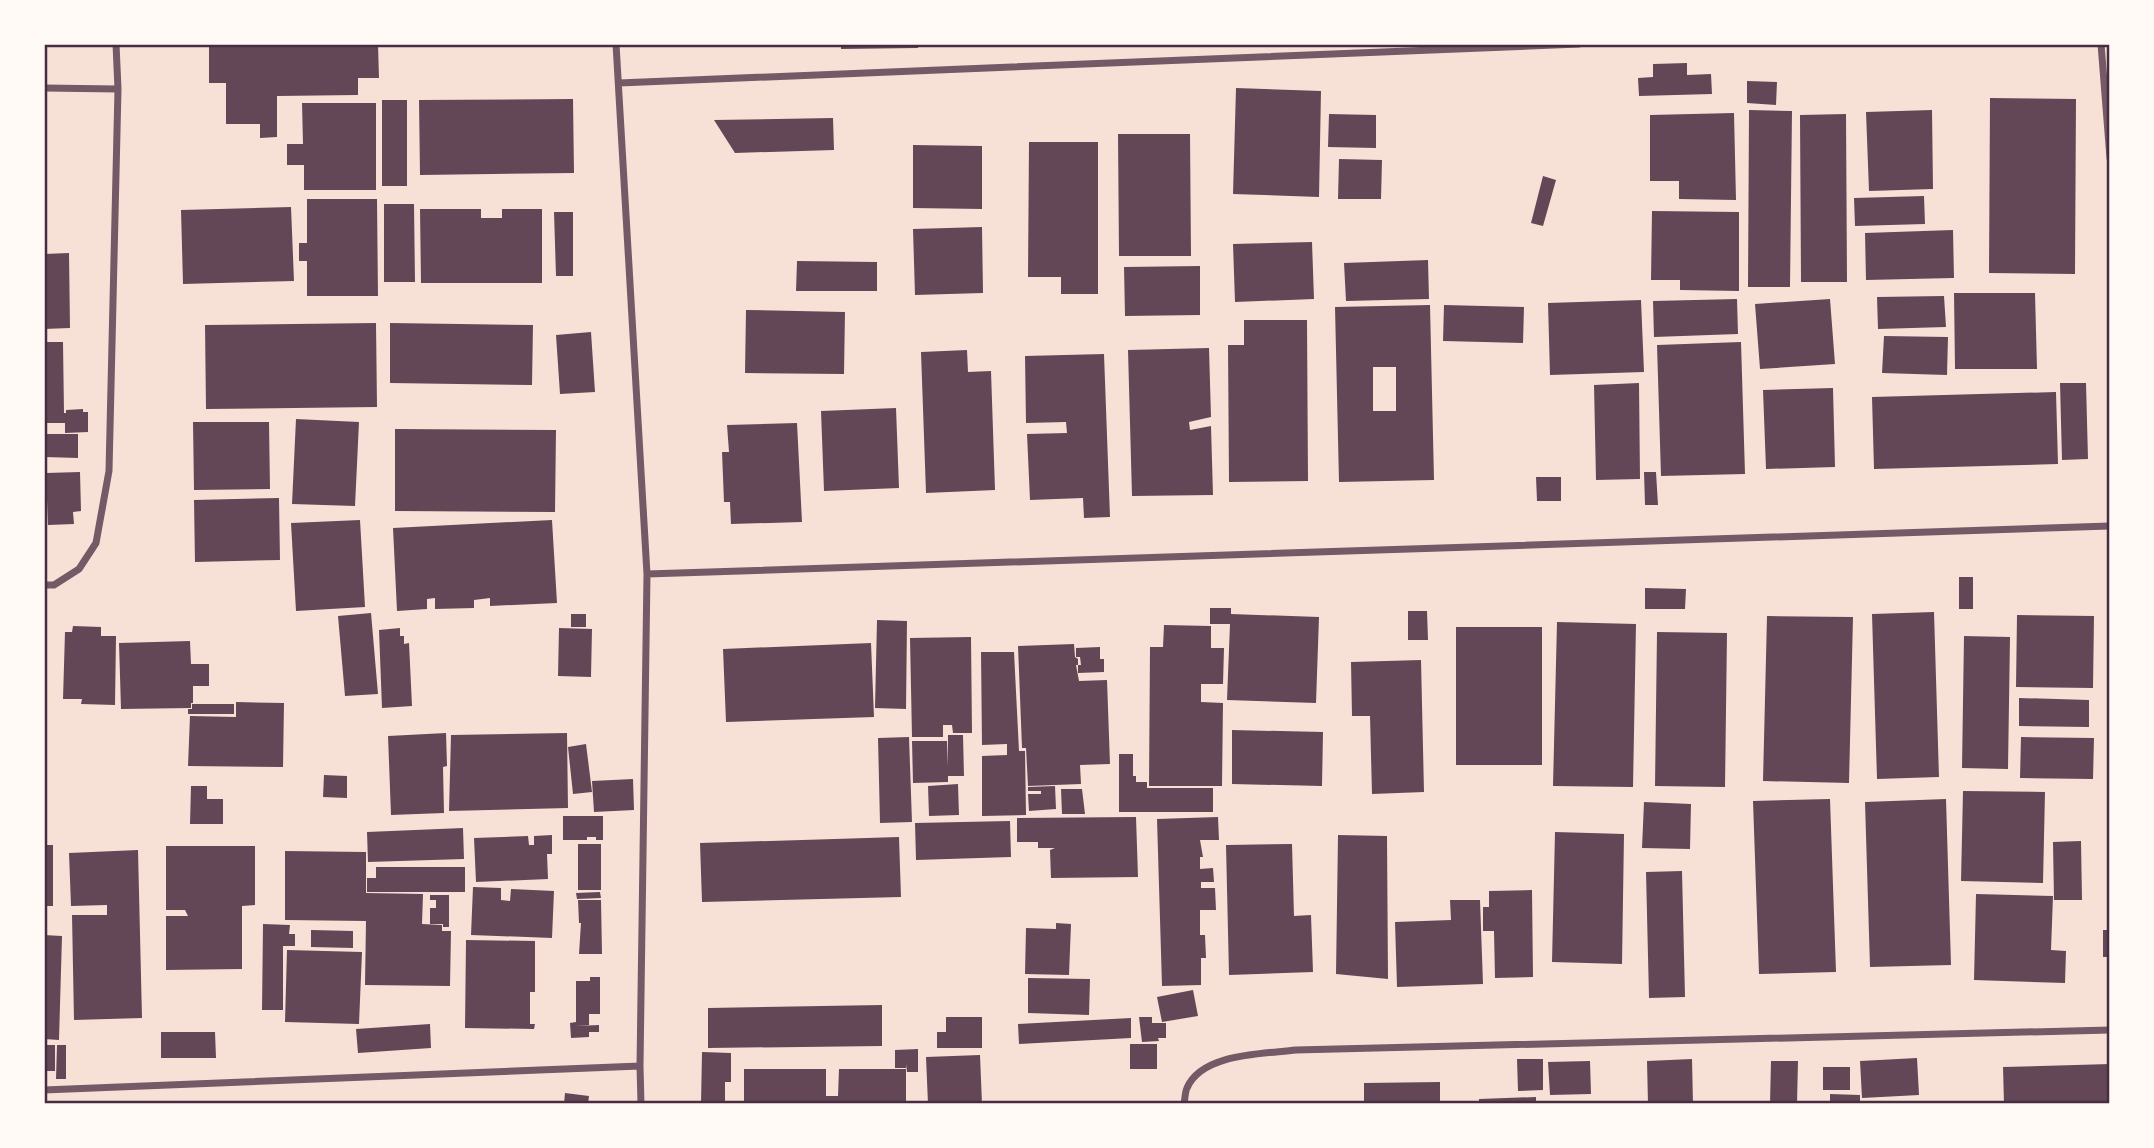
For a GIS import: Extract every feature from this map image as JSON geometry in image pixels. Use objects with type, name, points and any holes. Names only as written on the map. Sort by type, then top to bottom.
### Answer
[{"type":"street","points":[[44,585],[54,585],[79,569],[96,543],[109,471],[118,89],[116,44]]},
{"type":"street","points":[[616,44],[647,574],[641,1104]]},
{"type":"street","points":[[619,83],[1579,44]]},
{"type":"street","points":[[2101,44],[2110,158]]},
{"type":"street","points":[[44,88],[118,89]]},
{"type":"street","points":[[647,574],[2110,526]]},
{"type":"street","points":[[1184,1104],[1187,1087],[1208,1064],[1237,1057],[1296,1050],[2110,1030]]},
{"type":"street","points":[[44,1090],[640,1066]]},
{"type":"building","points":[[209,44],[378,44],[379,78],[358,78],[358,95],[277,96],[277,137],[260,138],[260,124],[226,124],[226,83],[209,83]]},
{"type":"building","points":[[841,44],[918,44],[918,48],[841,49]]},
{"type":"building","points":[[1687,63],[1687,75],[1711,74],[1712,94],[1639,96],[1638,78],[1653,77],[1653,64]]},
{"type":"building","points":[[1747,81],[1777,82],[1776,105],[1747,103]]},
{"type":"building","points":[[1236,88],[1321,91],[1319,197],[1233,194]]},
{"type":"building","points":[[1990,98],[2076,99],[2075,274],[1989,273]]},
{"type":"building","points":[[573,99],[574,173],[420,175],[419,100]]},
{"type":"building","points":[[382,100],[407,100],[407,186],[382,186]]},
{"type":"building","points":[[302,103],[376,103],[376,190],[304,190],[304,165],[287,165],[287,144],[303,144]]},
{"type":"building","points":[[1749,110],[1792,111],[1790,287],[1748,287]]},
{"type":"building","points":[[1932,110],[1933,189],[1869,191],[1866,112]]},
{"type":"building","points":[[1734,113],[1736,200],[1679,199],[1679,181],[1650,181],[1650,115]]},
{"type":"building","points":[[1329,114],[1376,115],[1376,148],[1328,147]]},
{"type":"building","points":[[1846,114],[1847,282],[1801,282],[1800,115]]},
{"type":"building","points":[[833,118],[834,150],[735,153],[714,120]]},
{"type":"building","points":[[1118,134],[1190,134],[1191,256],[1119,256]]},
{"type":"building","points":[[1029,142],[1098,142],[1098,294],[1061,294],[1061,277],[1028,277]]},
{"type":"building","points":[[913,145],[982,146],[982,209],[913,208]]},
{"type":"building","points":[[1339,159],[1382,160],[1381,199],[1338,199]]},
{"type":"building","points":[[1543,176],[1556,180],[1543,226],[1531,223]]},
{"type":"building","points":[[1924,196],[1925,224],[1855,226],[1854,198]]},
{"type":"building","points":[[307,199],[377,199],[378,296],[307,296],[307,261],[299,261],[299,243],[307,243]]},
{"type":"building","points":[[384,204],[414,204],[415,282],[384,282]]},
{"type":"building","points":[[291,207],[294,281],[183,284],[181,210]]},
{"type":"building","points":[[420,209],[481,209],[481,218],[502,218],[502,209],[542,209],[542,283],[421,283]]},
{"type":"building","points":[[1652,211],[1739,212],[1739,291],[1680,290],[1680,280],[1651,280]]},
{"type":"building","points":[[554,212],[573,212],[573,276],[556,276]]},
{"type":"building","points":[[982,227],[983,293],[915,295],[913,229]]},
{"type":"building","points":[[1953,230],[1954,278],[1866,280],[1865,233]]},
{"type":"building","points":[[1312,242],[1314,299],[1235,302],[1233,244]]},
{"type":"building","points":[[69,253],[70,328],[44,329],[44,254]]},
{"type":"building","points":[[1428,260],[1429,299],[1346,301],[1344,263]]},
{"type":"building","points":[[797,261],[877,262],[877,291],[796,291]]},
{"type":"building","points":[[1200,266],[1200,315],[1125,316],[1124,267]]},
{"type":"building","points":[[1954,293],[2035,293],[2037,369],[1955,369]]},
{"type":"building","points":[[1944,296],[1946,327],[1878,329],[1877,297]]},
{"type":"building","points":[[1737,299],[1738,334],[1654,337],[1653,301]]},
{"type":"building","points":[[1830,299],[1835,364],[1760,369],[1755,304]]},
{"type":"building","points":[[1641,300],[1644,372],[1550,375],[1548,303]]},
{"type":"building","points":[[1430,305],[1434,480],[1339,482],[1335,307]],"holes":[[[1373,367],[1396,367],[1396,411],[1373,411]]]},
{"type":"building","points":[[1444,305],[1524,307],[1523,343],[1443,341]]},
{"type":"building","points":[[746,310],[845,312],[844,374],[745,373]]},
{"type":"building","points":[[1244,320],[1307,320],[1308,481],[1229,482],[1228,345],[1244,345]]},
{"type":"building","points":[[376,323],[377,407],[206,409],[205,325]]},
{"type":"building","points":[[390,323],[533,325],[532,385],[390,383]]},
{"type":"building","points":[[591,332],[595,392],[560,394],[556,335]]},
{"type":"building","points":[[1884,336],[1948,337],[1947,375],[1882,373]]},
{"type":"building","points":[[44,342],[63,342],[64,413],[66,410],[83,409],[83,412],[88,412],[88,432],[65,433],[65,423],[44,423]]},
{"type":"building","points":[[1741,342],[1745,474],[1661,476],[1657,345]]},
{"type":"building","points":[[1209,348],[1211,417],[1189,422],[1190,430],[1211,426],[1213,495],[1132,496],[1128,350]]},
{"type":"building","points":[[967,350],[968,372],[991,371],[995,490],[926,493],[921,352]]},
{"type":"building","points":[[1104,354],[1110,517],[1084,518],[1083,498],[1030,500],[1027,434],[1067,433],[1066,422],[1026,423],[1025,356]]},
{"type":"building","points":[[1639,383],[1640,479],[1596,480],[1594,385]]},
{"type":"building","points":[[2060,383],[2086,383],[2088,459],[2062,460]]},
{"type":"building","points":[[1833,388],[1835,467],[1766,469],[1763,390]]},
{"type":"building","points":[[2056,392],[2058,464],[1874,469],[1872,397]]},
{"type":"building","points":[[896,408],[899,488],[824,491],[821,411]]},
{"type":"building","points":[[296,419],[359,422],[355,506],[292,504]]},
{"type":"building","points":[[193,422],[269,422],[270,489],[194,490]]},
{"type":"building","points":[[797,423],[802,522],[731,524],[730,502],[724,502],[722,452],[729,452],[727,425]]},
{"type":"building","points":[[395,429],[556,430],[555,512],[395,511]]},
{"type":"building","points":[[44,434],[78,434],[78,458],[44,457]]},
{"type":"building","points":[[80,472],[81,511],[73,512],[74,524],[48,525],[46,473]]},
{"type":"building","points":[[1644,472],[1656,472],[1658,505],[1645,505]]},
{"type":"building","points":[[1536,477],[1561,477],[1561,501],[1537,501]]},
{"type":"building","points":[[279,498],[280,560],[195,562],[194,500]]},
{"type":"building","points":[[360,520],[365,607],[296,611],[291,523]]},
{"type":"building","points":[[552,520],[557,603],[490,606],[490,598],[474,600],[474,608],[435,609],[435,598],[427,599],[427,609],[397,611],[393,528]]},
{"type":"building","points":[[1959,577],[1973,577],[1973,609],[1959,609]]},
{"type":"building","points":[[1645,588],[1686,589],[1685,609],[1645,609]]},
{"type":"building","points":[[1210,608],[1231,608],[1231,614],[1319,617],[1316,703],[1227,700],[1230,624],[1210,624]]},
{"type":"building","points":[[1408,611],[1427,611],[1428,640],[1408,640]]},
{"type":"building","points":[[1934,612],[1939,777],[1877,779],[1872,614]]},
{"type":"building","points":[[371,613],[378,694],[345,696],[338,616]]},
{"type":"building","points":[[571,614],[586,614],[586,627],[571,627]]},
{"type":"building","points":[[2017,615],[2094,616],[2093,688],[2016,687]]},
{"type":"building","points":[[1767,616],[1853,617],[1849,783],[1763,781]]},
{"type":"building","points":[[877,620],[907,621],[906,709],[875,708]]},
{"type":"building","points":[[1557,622],[1636,624],[1633,787],[1553,786]]},
{"type":"building","points":[[1164,625],[1211,626],[1211,648],[1224,648],[1223,684],[1201,684],[1201,702],[1223,703],[1222,786],[1149,786],[1150,647],[1163,647]]},
{"type":"building","points":[[73,626],[101,627],[101,636],[116,636],[115,705],[81,704],[82,699],[63,699],[65,632],[72,632]]},
{"type":"building","points":[[1456,627],[1542,627],[1542,765],[1456,765]]},
{"type":"building","points":[[400,628],[404,644],[409,643],[412,706],[382,708],[379,630]]},
{"type":"building","points":[[559,628],[592,629],[591,677],[558,676]]},
{"type":"building","points":[[1657,632],[1727,633],[1725,787],[1655,786]]},
{"type":"building","points":[[1964,636],[2010,637],[2008,769],[1962,768]]},
{"type":"building","points":[[971,637],[972,733],[953,733],[952,725],[943,725],[943,737],[912,737],[910,638]]},
{"type":"building","points":[[190,641],[191,664],[209,664],[209,686],[193,686],[191,708],[121,709],[119,643]]},
{"type":"building","points":[[871,643],[874,717],[726,722],[723,649]]},
{"type":"building","points":[[1074,644],[1079,681],[1107,680],[1110,764],[1080,765],[1081,784],[1028,786],[1026,748],[1022,748],[1018,646]]},
{"type":"building","points":[[1100,647],[1104,672],[1078,673],[1078,665],[1081,665],[1080,657],[1076,657],[1076,648]]},
{"type":"building","points":[[981,652],[1014,652],[1019,751],[1025,751],[1026,815],[982,816],[982,756],[1007,755],[1007,744],[982,745]]},
{"type":"building","points":[[1421,660],[1424,792],[1372,794],[1370,716],[1352,716],[1351,662]]},
{"type":"building","points":[[2019,698],[2089,700],[2089,727],[2019,726]]},
{"type":"building","points":[[236,702],[284,703],[283,767],[188,766],[190,716],[236,717]]},
{"type":"building","points":[[192,704],[234,704],[234,714],[188,714]]},
{"type":"building","points":[[1232,730],[1323,732],[1322,786],[1232,784]]},
{"type":"building","points":[[446,733],[447,766],[443,767],[444,813],[391,815],[388,736]]},
{"type":"building","points":[[567,733],[568,808],[449,811],[451,735]]},
{"type":"building","points":[[948,735],[963,735],[964,776],[948,776],[948,782],[913,783],[912,741],[947,741],[948,766]]},
{"type":"building","points":[[909,737],[912,822],[880,823],[878,738]]},
{"type":"building","points":[[2021,737],[2094,738],[2093,779],[2020,778]]},
{"type":"building","points":[[586,744],[592,792],[573,794],[568,747]]},
{"type":"building","points":[[44,753],[47,753],[47,829],[44,829]]},
{"type":"building","points":[[1119,754],[1133,754],[1133,776],[1136,776],[1136,782],[1147,782],[1147,788],[1213,788],[1213,812],[1119,812]]},
{"type":"building","points":[[324,775],[347,776],[347,798],[323,797]]},
{"type":"building","points":[[633,779],[634,810],[594,812],[592,781]]},
{"type":"building","points":[[958,784],[959,815],[929,816],[928,786]]},
{"type":"building","points":[[191,786],[207,786],[207,799],[223,799],[223,824],[190,824]]},
{"type":"building","points":[[1055,786],[1056,809],[1029,811],[1028,794],[1041,794],[1041,791],[1028,791],[1028,787]]},
{"type":"building","points":[[1061,789],[1082,789],[1085,814],[1062,814]]},
{"type":"building","points":[[1963,791],[2045,792],[2043,883],[1961,881]]},
{"type":"building","points":[[1830,799],[1836,972],[1759,974],[1753,801]]},
{"type":"building","points":[[1946,799],[1951,965],[1870,967],[1865,802]]},
{"type":"building","points":[[1644,802],[1691,804],[1690,849],[1642,848]]},
{"type":"building","points":[[563,816],[603,816],[603,840],[587,837],[587,840],[563,840]]},
{"type":"building","points":[[1136,817],[1138,877],[1051,878],[1050,850],[1055,848],[1038,848],[1038,842],[1017,842],[1017,818]]},
{"type":"building","points":[[1218,817],[1219,840],[1200,840],[1203,857],[1200,857],[1200,869],[1213,868],[1214,882],[1201,882],[1201,888],[1215,888],[1216,910],[1200,910],[1200,935],[1205,935],[1206,958],[1201,958],[1201,985],[1162,986],[1157,819]]},
{"type":"building","points":[[1010,821],[1011,857],[916,860],[915,823]]},
{"type":"building","points":[[463,828],[464,859],[368,862],[367,832]]},
{"type":"building","points":[[1555,832],[1624,834],[1622,964],[1552,962]]},
{"type":"building","points":[[552,835],[552,854],[547,854],[548,879],[476,882],[474,838],[528,836],[529,845],[534,845],[534,836]]},
{"type":"building","points":[[1338,835],[1387,836],[1388,979],[1336,974]]},
{"type":"building","points":[[899,837],[901,897],[702,902],[700,843]]},
{"type":"building","points":[[2081,841],[2082,900],[2054,900],[2053,842]]},
{"type":"building","points":[[578,844],[601,844],[601,890],[578,890]]},
{"type":"building","points":[[1292,844],[1294,916],[1311,915],[1313,972],[1229,975],[1226,845]]},
{"type":"building","points":[[44,845],[53,845],[53,906],[44,906]]},
{"type":"building","points":[[166,846],[255,846],[255,905],[242,906],[242,969],[166,970],[166,916],[188,916],[185,910],[166,910]]},
{"type":"building","points":[[138,850],[142,1018],[74,1020],[72,915],[107,915],[107,905],[71,906],[69,853]]},
{"type":"building","points":[[285,851],[366,852],[366,893],[423,894],[422,924],[442,925],[442,931],[451,931],[450,986],[365,985],[366,921],[285,920]]},
{"type":"building","points":[[376,867],[465,867],[465,892],[367,892],[367,878],[376,878]]},
{"type":"building","points":[[1682,871],[1685,997],[1649,998],[1646,872]]},
{"type":"building","points":[[473,887],[501,888],[501,900],[510,901],[511,889],[554,891],[552,938],[471,935]]},
{"type":"building","points":[[1532,890],[1533,977],[1495,978],[1494,931],[1483,931],[1483,907],[1489,907],[1489,891]]},
{"type":"building","points":[[600,892],[601,898],[577,899],[576,893]]},
{"type":"building","points":[[1976,894],[2053,896],[2051,950],[2066,951],[2065,983],[1974,980]]},
{"type":"building","points":[[430,895],[449,895],[449,927],[430,924],[430,908],[436,908],[436,900],[430,900]]},
{"type":"building","points":[[578,900],[601,900],[602,954],[579,954],[581,923]]},
{"type":"building","points":[[1450,900],[1480,900],[1483,984],[1397,987],[1395,922],[1451,920]]},
{"type":"building","points":[[1056,923],[1071,924],[1069,975],[1025,974],[1026,928],[1056,929]]},
{"type":"building","points":[[263,924],[290,925],[289,934],[295,934],[295,946],[283,946],[283,1010],[262,1010]]},
{"type":"building","points":[[311,930],[353,931],[353,948],[311,947]]},
{"type":"building","points":[[2103,930],[2110,930],[2110,957],[2103,957]]},
{"type":"building","points":[[44,935],[62,936],[59,1040],[44,1039]]},
{"type":"building","points":[[466,940],[535,941],[535,992],[530,992],[530,1024],[535,1024],[534,1029],[465,1028]]},
{"type":"building","points":[[287,950],[362,952],[359,1024],[285,1022]]},
{"type":"building","points":[[590,977],[600,977],[600,1014],[589,1014],[589,1025],[575,1026],[599,1025],[599,1032],[589,1032],[589,1037],[571,1038],[570,1023],[576,1022],[576,981],[590,981]]},
{"type":"building","points":[[1028,978],[1090,979],[1089,1015],[1028,1013]]},
{"type":"building","points":[[1193,990],[1198,1016],[1162,1022],[1157,997]]},
{"type":"building","points":[[882,1005],[882,1046],[708,1048],[708,1008]]},
{"type":"building","points":[[946,1017],[982,1017],[982,1048],[937,1048],[937,1032],[946,1032]]},
{"type":"building","points":[[1139,1017],[1152,1017],[1152,1023],[1166,1023],[1166,1038],[1142,1042]]},
{"type":"building","points":[[1131,1018],[1131,1038],[1019,1044],[1018,1024]]},
{"type":"building","points":[[430,1024],[431,1048],[358,1053],[356,1029]]},
{"type":"building","points":[[161,1032],[215,1032],[216,1058],[161,1058]]},
{"type":"building","points":[[1130,1044],[1157,1044],[1157,1069],[1130,1069]]},
{"type":"building","points":[[44,1045],[55,1045],[55,1071],[44,1071]]},
{"type":"building","points":[[57,1045],[66,1045],[66,1079],[56,1079]]},
{"type":"building","points":[[918,1049],[918,1072],[907,1072],[906,1064],[906,1068],[895,1068],[895,1050]]},
{"type":"building","points":[[702,1052],[731,1053],[731,1082],[725,1082],[725,1104],[701,1104]]},
{"type":"building","points":[[980,1055],[982,1104],[928,1104],[926,1057]]},
{"type":"building","points":[[1917,1058],[1919,1095],[1862,1098],[1860,1061]]},
{"type":"building","points":[[1517,1059],[1543,1059],[1543,1090],[1518,1091]]},
{"type":"building","points":[[1692,1059],[1693,1104],[1648,1104],[1647,1061]]},
{"type":"building","points":[[1590,1061],[1591,1094],[1550,1095],[1548,1062]]},
{"type":"building","points":[[1771,1061],[1798,1061],[1797,1104],[1770,1104]]},
{"type":"building","points":[[2110,1064],[2110,1104],[2004,1104],[2003,1067]]},
{"type":"building","points":[[1823,1067],[1850,1067],[1850,1090],[1823,1090]]},
{"type":"building","points":[[744,1069],[826,1069],[826,1096],[838,1096],[839,1069],[906,1069],[906,1104],[744,1104]]},
{"type":"building","points":[[1440,1082],[1440,1104],[1364,1104],[1364,1083]]},
{"type":"building","points":[[565,1093],[589,1096],[588,1104],[564,1104]]},
{"type":"building","points":[[1830,1094],[1860,1095],[1860,1104],[1830,1104]]},
{"type":"building","points":[[1536,1097],[1536,1104],[1479,1104],[1479,1099]]}]
